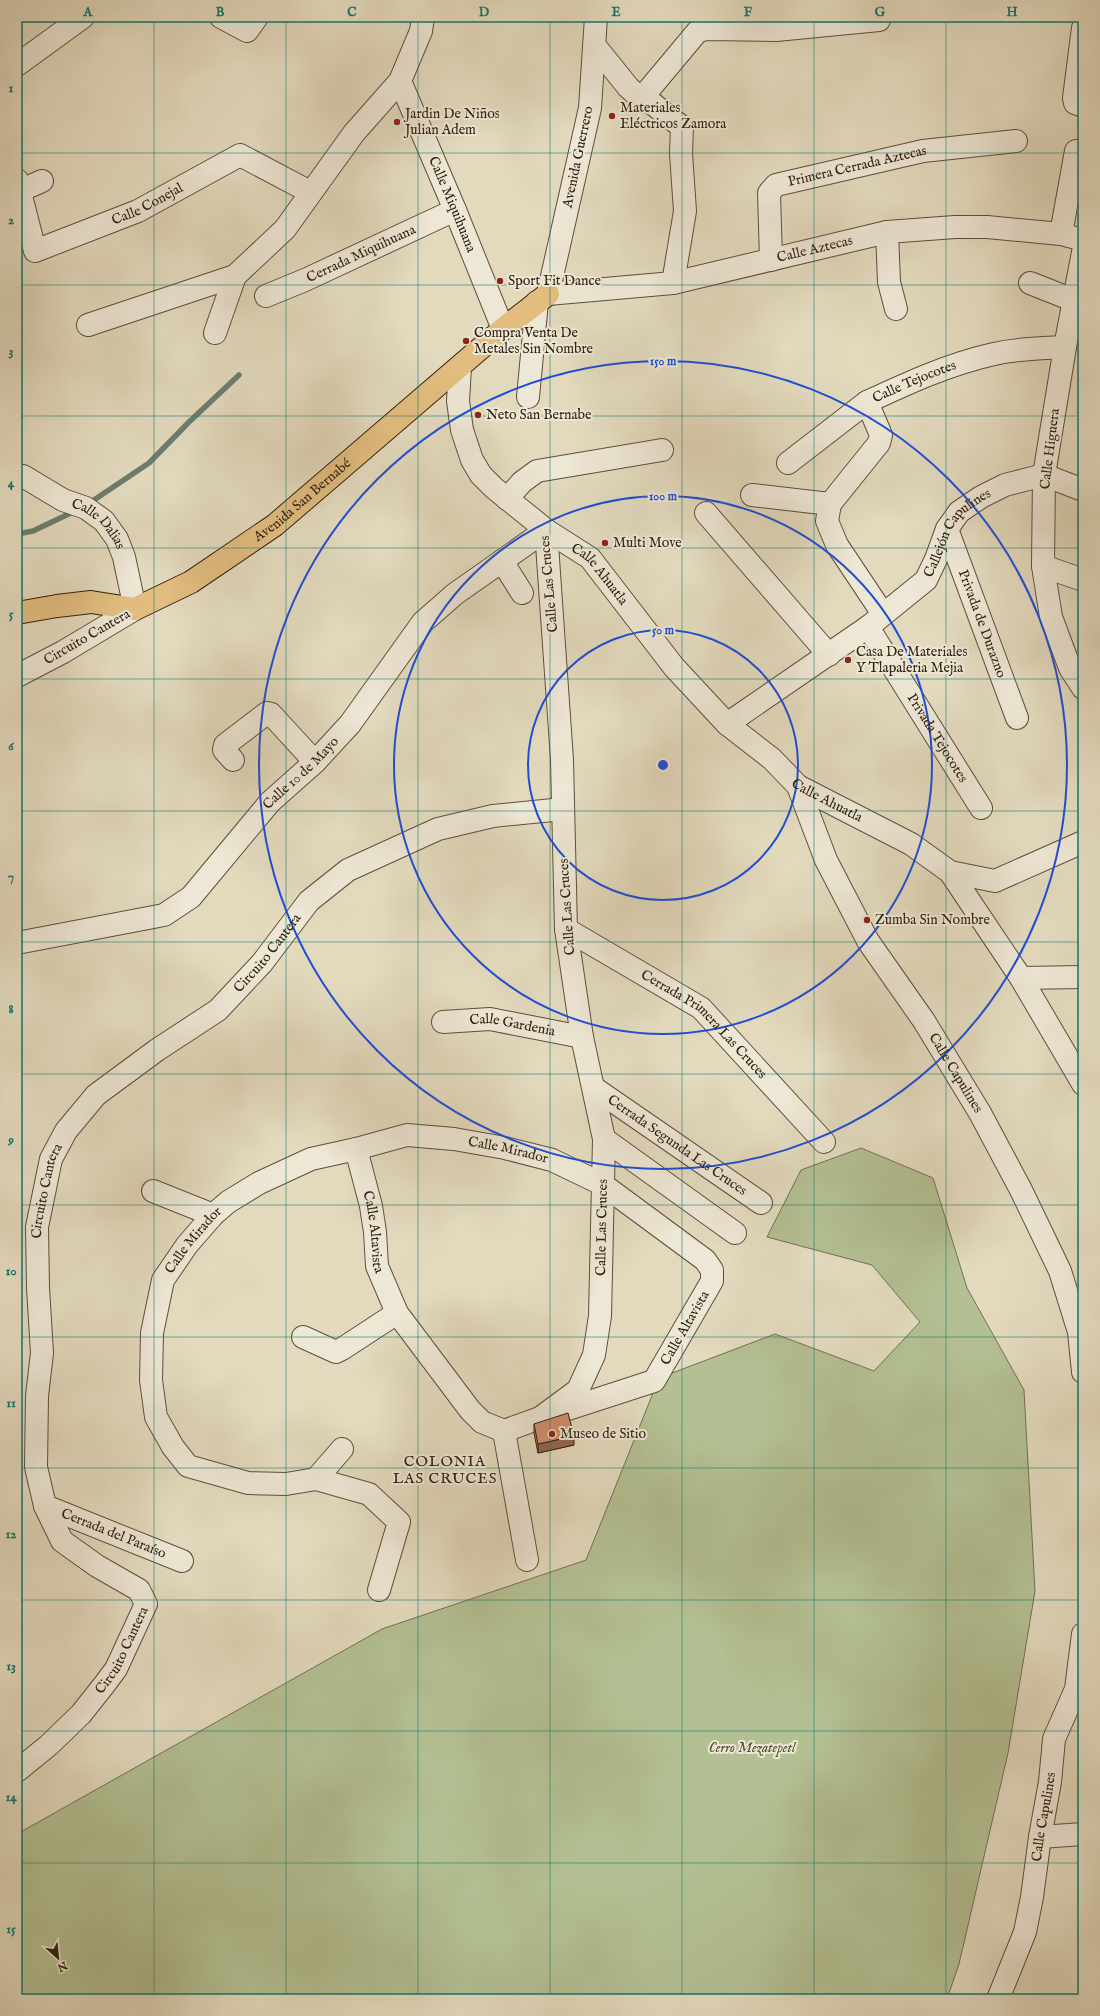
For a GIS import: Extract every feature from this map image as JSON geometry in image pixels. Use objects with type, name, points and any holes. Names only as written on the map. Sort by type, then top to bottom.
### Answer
[{"type":"main road","name":"Avenida San Bernabé","points":[[135,608],[191,582],[275,525],[503,329],[542,298]]},
{"type":"main road","points":[[17,613],[91,602],[135,608]]},
{"type":"street","points":[[17,65],[83,17]]},
{"type":"street","points":[[221,17],[247,31],[257,17]]},
{"type":"street","points":[[88,325],[235,276],[285,229],[310,192],[354,133],[400,80],[421,31],[423,17]]},
{"type":"street","name":"Avenida Guerrero","points":[[528,397],[542,298],[590,108],[596,17]]},
{"type":"street","points":[[641,99],[697,32],[705,29],[776,30],[879,20]]},
{"type":"street","points":[[1083,28],[1074,98],[1076,103],[1083,106]]},
{"type":"street","points":[[595,46],[628,87],[641,99],[653,104],[682,127],[685,211],[673,283]]},
{"type":"street","name":"Calle Miquihuana","points":[[400,80],[456,210],[503,329]]},
{"type":"street","name":"Primera Cerrada Aztecas","points":[[771,260],[769,192],[776,185],[923,151],[1016,141]]},
{"type":"street","points":[[1061,234],[1076,151]]},
{"type":"street","name":"Calle Conejal","points":[[18,188],[35,251],[138,211],[240,155],[310,192]]},
{"type":"street","points":[[18,188],[42,181]]},
{"type":"street","name":"Cerrada Miquihuana","points":[[266,296],[305,280],[456,210]]},
{"type":"street","name":"Calle Aztecas","points":[[542,298],[673,283],[887,232],[955,227],[987,227],[1061,234],[1083,240]]},
{"type":"street","points":[[887,232],[889,282],[896,308]]},
{"type":"street","name":"Calle Higuera","points":[[1083,252],[1064,347],[1044,475],[1044,566],[1051,617],[1070,668],[1083,688]]},
{"type":"street","points":[[216,334],[235,276]]},
{"type":"street","points":[[1030,283],[1073,300]]},
{"type":"street","name":"Calle Tejocotes","points":[[830,504],[879,443],[881,435],[867,402],[924,375],[994,354],[1028,349],[1064,347]]},
{"type":"street","name":"Calle Las Cruces","points":[[460,367],[458,401],[462,430],[472,460],[481,475],[507,499],[546,530],[562,760],[566,929],[582,1037],[604,1139],[600,1316],[594,1355],[578,1390],[540,1418],[504,1431]]},
{"type":"street","points":[[788,463],[867,402]]},
{"type":"street","points":[[507,499],[522,482],[537,471],[662,450]]},
{"type":"street","name":"Calle Dalias","points":[[17,475],[23,476],[63,500],[86,508],[104,521],[117,539],[124,557],[135,608]]},
{"type":"street","points":[[1044,475],[1083,490]]},
{"type":"street","name":"Callejón Capulines","points":[[727,724],[829,655],[926,580],[936,559],[947,529],[959,512],[981,497],[1005,485],[1044,475]]},
{"type":"street","points":[[752,494],[830,504],[827,521],[837,546],[876,620]]},
{"type":"street","points":[[706,513],[829,655]]},
{"type":"street","name":"Privada de Durazno","points":[[947,529],[1017,718]]},
{"type":"street","name":"Calle 10 de Mayo","points":[[17,943],[164,916],[191,897],[270,802],[315,762],[350,724],[423,622],[455,594],[546,530]]},
{"type":"street","name":"Calle Ahuatla","points":[[546,530],[590,558],[674,667],[727,724],[772,759],[798,786],[911,844],[950,872],[1021,978],[1083,1084]]},
{"type":"street","points":[[502,561],[522,593]]},
{"type":"street","points":[[1044,566],[1083,580]]},
{"type":"street","name":"Circuito Cantera","points":[[17,676],[63,652],[135,608]]},
{"type":"street","name":"Privada Tejocotes","points":[[876,620],[981,808]]},
{"type":"street","points":[[233,760],[224,750],[225,746],[267,713],[271,714],[315,762]]},
{"type":"street","name":"Calle Capulines","points":[[798,786],[826,860],[868,941],[928,1028],[980,1113],[1021,1190],[1060,1271],[1078,1332],[1083,1372]]},
{"type":"street","name":"Circuito Cantera","points":[[17,1771],[49,1745],[81,1714],[116,1669],[146,1604],[139,1590],[97,1566],[62,1541],[45,1506],[36,1467],[37,1396],[42,1354],[38,1288],[37,1227],[51,1159],[66,1131],[96,1095],[157,1050],[218,1010],[262,962],[309,900],[348,870],[438,829],[493,816],[563,809]]},
{"type":"street","points":[[950,872],[995,881],[1083,842]]},
{"type":"street","name":"Cerrada Primera Las Cruces","points":[[566,929],[701,1008],[824,1142]]},
{"type":"street","points":[[1021,978],[1083,977]]},
{"type":"street","name":"Calle Gardenia","points":[[443,1022],[490,1019],[582,1037]]},
{"type":"street","name":"Cerrada Segunda Las Cruces","points":[[594,1088],[760,1202]]},
{"type":"street","name":"Calle Mirador","points":[[379,1590],[399,1522],[369,1494],[316,1479],[286,1484],[248,1483],[188,1466],[173,1447],[156,1417],[151,1380],[152,1333],[164,1280],[187,1245],[213,1215],[234,1198],[286,1169],[311,1159],[356,1149],[407,1135],[454,1139],[505,1148],[552,1160],[602,1184]]},
{"type":"street","points":[[604,1139],[735,1233]]},
{"type":"street","name":"Calle Altavista","points":[[356,1149],[372,1206],[377,1266],[397,1313],[478,1418],[482,1422],[504,1431]]},
{"type":"street","name":"Calle Altavista","points":[[540,1418],[654,1381],[712,1282],[712,1270],[705,1260],[602,1184]]},
{"type":"street","points":[[153,1191],[213,1215]]},
{"type":"street","points":[[302,1337],[336,1352],[397,1313]]},
{"type":"street","points":[[504,1431],[527,1560]]},
{"type":"street","points":[[316,1479],[342,1449]]},
{"type":"street","name":"Cerrada del Paraíso","points":[[45,1506],[182,1561]]},
{"type":"street","name":"Calle Capulines","points":[[998,1999],[1025,1932],[1050,1782],[1054,1739],[1076,1688],[1083,1634]]},
{"type":"street","points":[[1040,1837],[1083,1834]]},
{"type":"green space","name":"Cerro Mezatepetl","points":[[861,1148],[933,1178],[967,1288],[1024,1390],[1035,1591],[1008,1753],[959,1964],[947,1999],[17,1999],[17,1834],[382,1629],[586,1560],[659,1378],[775,1334],[874,1371],[920,1322],[872,1265],[767,1237],[801,1170]]},
{"type":"building","name":"Museo de Sitio","points":[[568,1413],[574,1436],[538,1444],[534,1424]]},
{"type":"waterway","points":[[88,504],[149,463],[189,422],[239,375]]},
{"type":"waterway","points":[[17,534],[33,531],[75,511]]},
{"type":"place","name":"Materiales Eléctricos Zamora","points":[[612,116]]},
{"type":"place","name":"Jardin De Niños Julian Adem","points":[[397,122]]},
{"type":"place","name":"Sport Fit Dance","points":[[500,281]]},
{"type":"place","name":"Compra Venta De Metales Sin Nombre","points":[[466,341]]},
{"type":"place","name":"Neto San Bernabe","points":[[478,415]]},
{"type":"place","name":"Multi Move","points":[[605,543]]},
{"type":"place","name":"Casa De Materiales Y Tlapaleria Mejia","points":[[848,660]]},
{"type":"place","name":"Zumba Sin Nombre","points":[[867,920]]},
{"type":"place","name":"Museo de Sitio","points":[[552,1434]]},
{"type":"district","name":"COLONIA LAS CRUCES","points":[[445,1470]]}]
